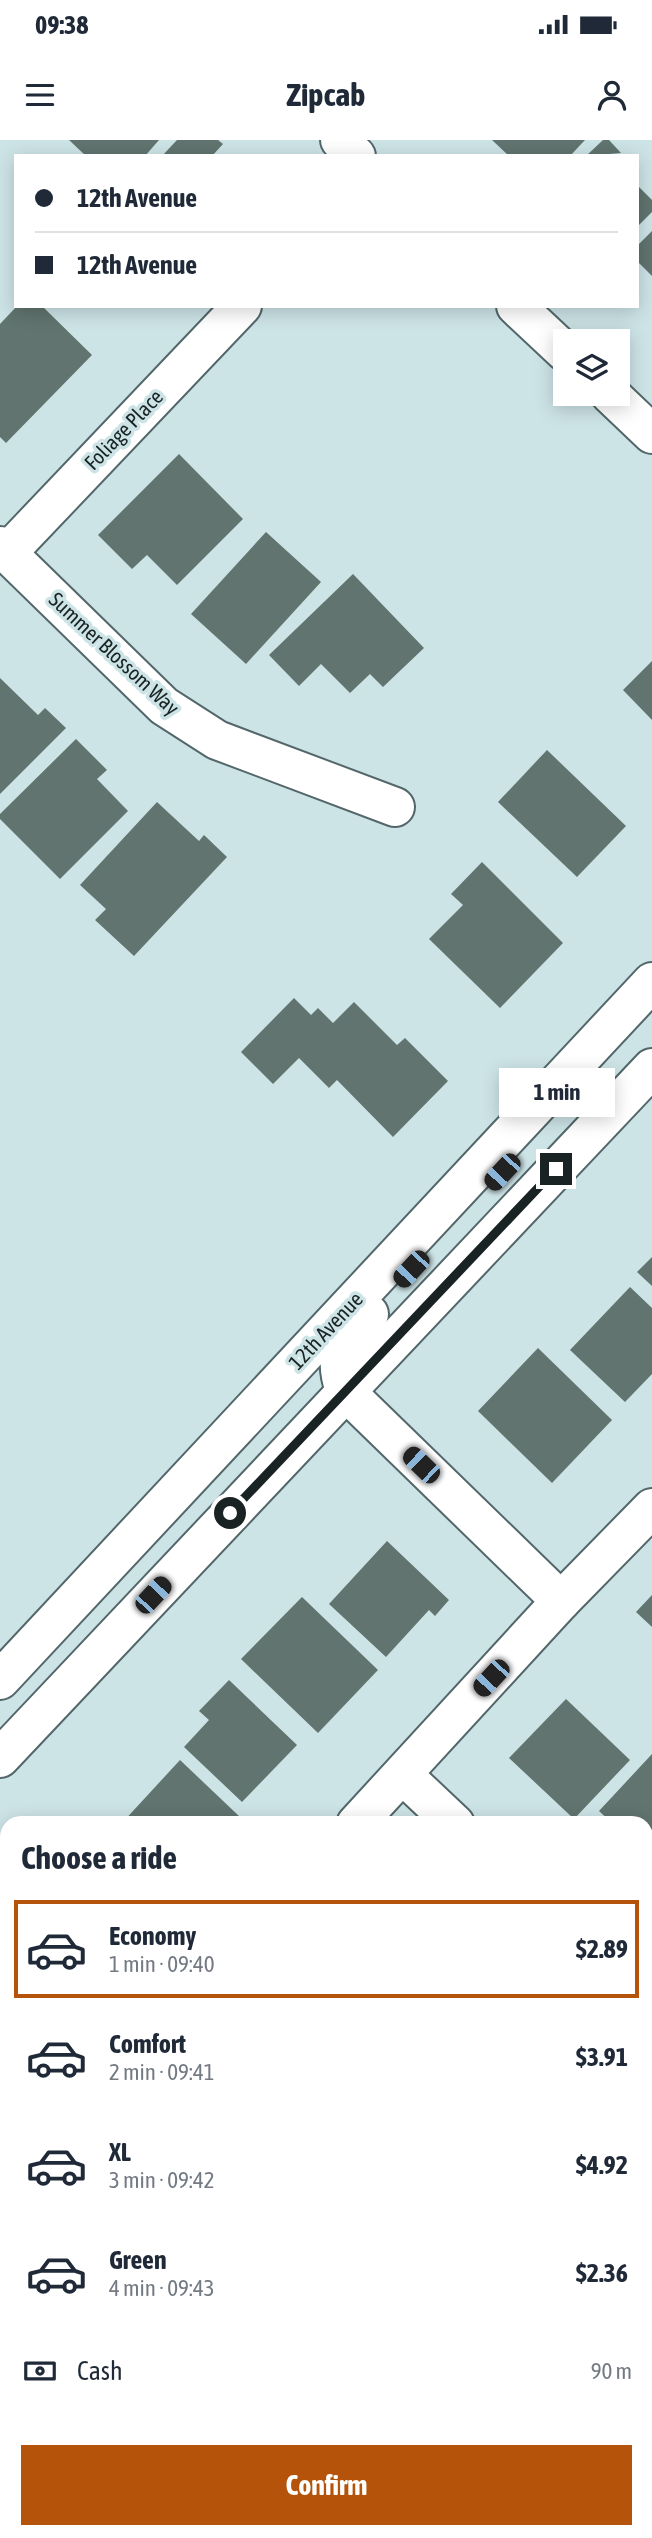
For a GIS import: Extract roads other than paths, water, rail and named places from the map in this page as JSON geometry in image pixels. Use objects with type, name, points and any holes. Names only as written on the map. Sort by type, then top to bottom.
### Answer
[{"type":"street","points":[[340,140],[354,154]]},
{"type":"street","name":"Foliage Place","points":[[3,550],[240,308]]},
{"type":"street","points":[[518,308],[553,341]]},
{"type":"street","points":[[623,406],[652,433]]},
{"type":"street","name":"Summer Blossom Way","points":[[3,550],[163,706],[217,740],[395,807]]},
{"type":"street","name":"12th Avenue","points":[[0,1680],[652,982]]},
{"type":"street","points":[[561,1601],[345,1391],[337,1370],[341,1349],[356,1328],[520,1153],[550,1113],[578,1062]]},
{"type":"street","points":[[0,1758],[652,1068]]},
{"type":"street","points":[[364,1816],[561,1601],[652,1508]]},
{"type":"street","points":[[403,1774],[447,1816]]}]
